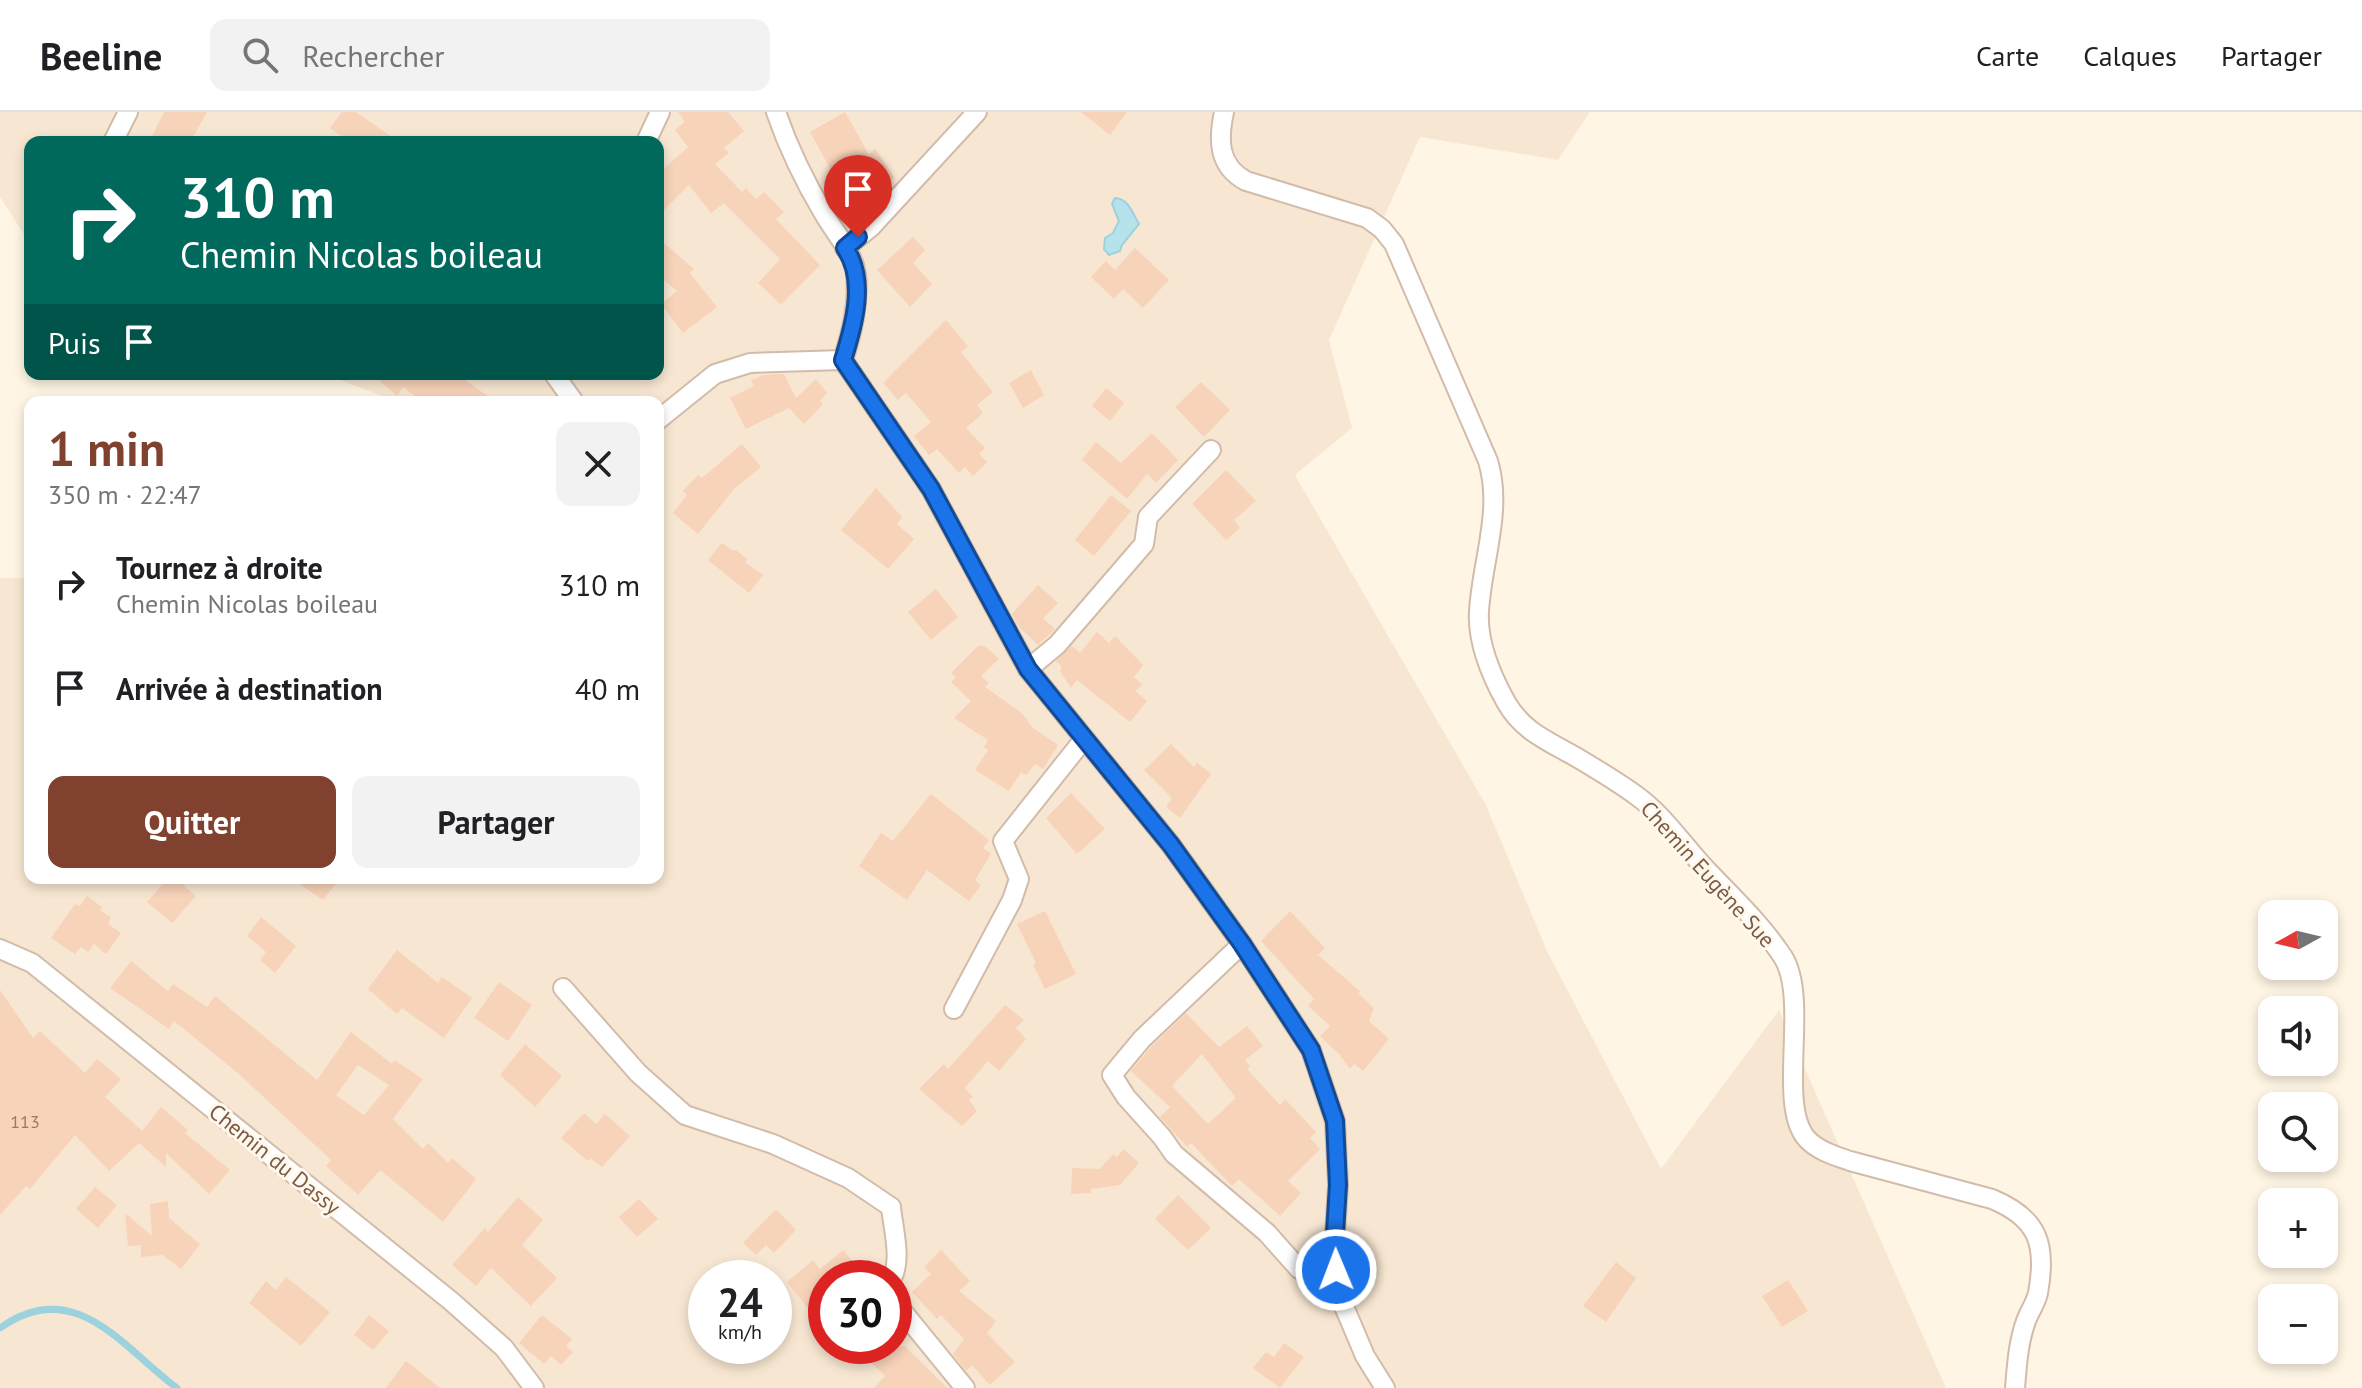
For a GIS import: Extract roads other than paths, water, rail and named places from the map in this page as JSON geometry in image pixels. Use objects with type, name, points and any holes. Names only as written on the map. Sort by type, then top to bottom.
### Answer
[{"type":"street","points":[[116,136],[128,112]]},
{"type":"street","points":[[649,136],[660,112]]},
{"type":"street","points":[[776,112],[798,163],[851,257],[856,274],[855,320],[843,360]]},
{"type":"street","points":[[845,248],[871,227],[977,112]]},
{"type":"street","name":"Chemin Eugène Sue","points":[[1224,112],[1220,142],[1225,163],[1234,175],[1367,218],[1382,229],[1394,244],[1494,481],[1494,503],[1478,613],[1484,651],[1506,703],[1522,725],[1638,797],[1672,828],[1784,959],[1793,998],[1796,1113],[1808,1140],[1827,1153],[1850,1161],[1992,1199],[2014,1208],[2032,1225],[2040,1256],[2038,1295],[2018,1347],[2015,1388]]},
{"type":"street","points":[[664,415],[715,374],[750,363],[843,360]]},
{"type":"street","points":[[843,360],[931,489],[1028,669],[1171,845],[1242,944],[1311,1050],[1335,1121],[1338,1185],[1334,1249],[1337,1290],[1365,1356],[1385,1388]]},
{"type":"street","points":[[1028,669],[1057,645],[1144,544],[1148,517],[1211,450]]},
{"type":"street","points":[[954,1009],[1019,879],[1003,841],[1084,739]]},
{"type":"street","points":[[1242,944],[1142,1039],[1112,1075],[1126,1097],[1174,1154],[1267,1233],[1299,1269],[1336,1270]]},
{"type":"street","name":"Chemin du Dassy","points":[[0,949],[32,963],[451,1301],[504,1348],[534,1388]]},
{"type":"street","points":[[563,988],[638,1073],[685,1115],[773,1144],[848,1178],[891,1207],[895,1260]]},
{"type":"street","points":[[912,1323],[965,1388]]},
{"type":"water","points":[[1115,198],[1127,204],[1139,224],[1120,251],[1109,255],[1104,249],[1105,238],[1113,233],[1119,221],[1112,204]]},
{"type":"waterway","points":[[0,1328],[27,1314],[52,1309],[74,1313],[117,1337],[177,1388]]}]
